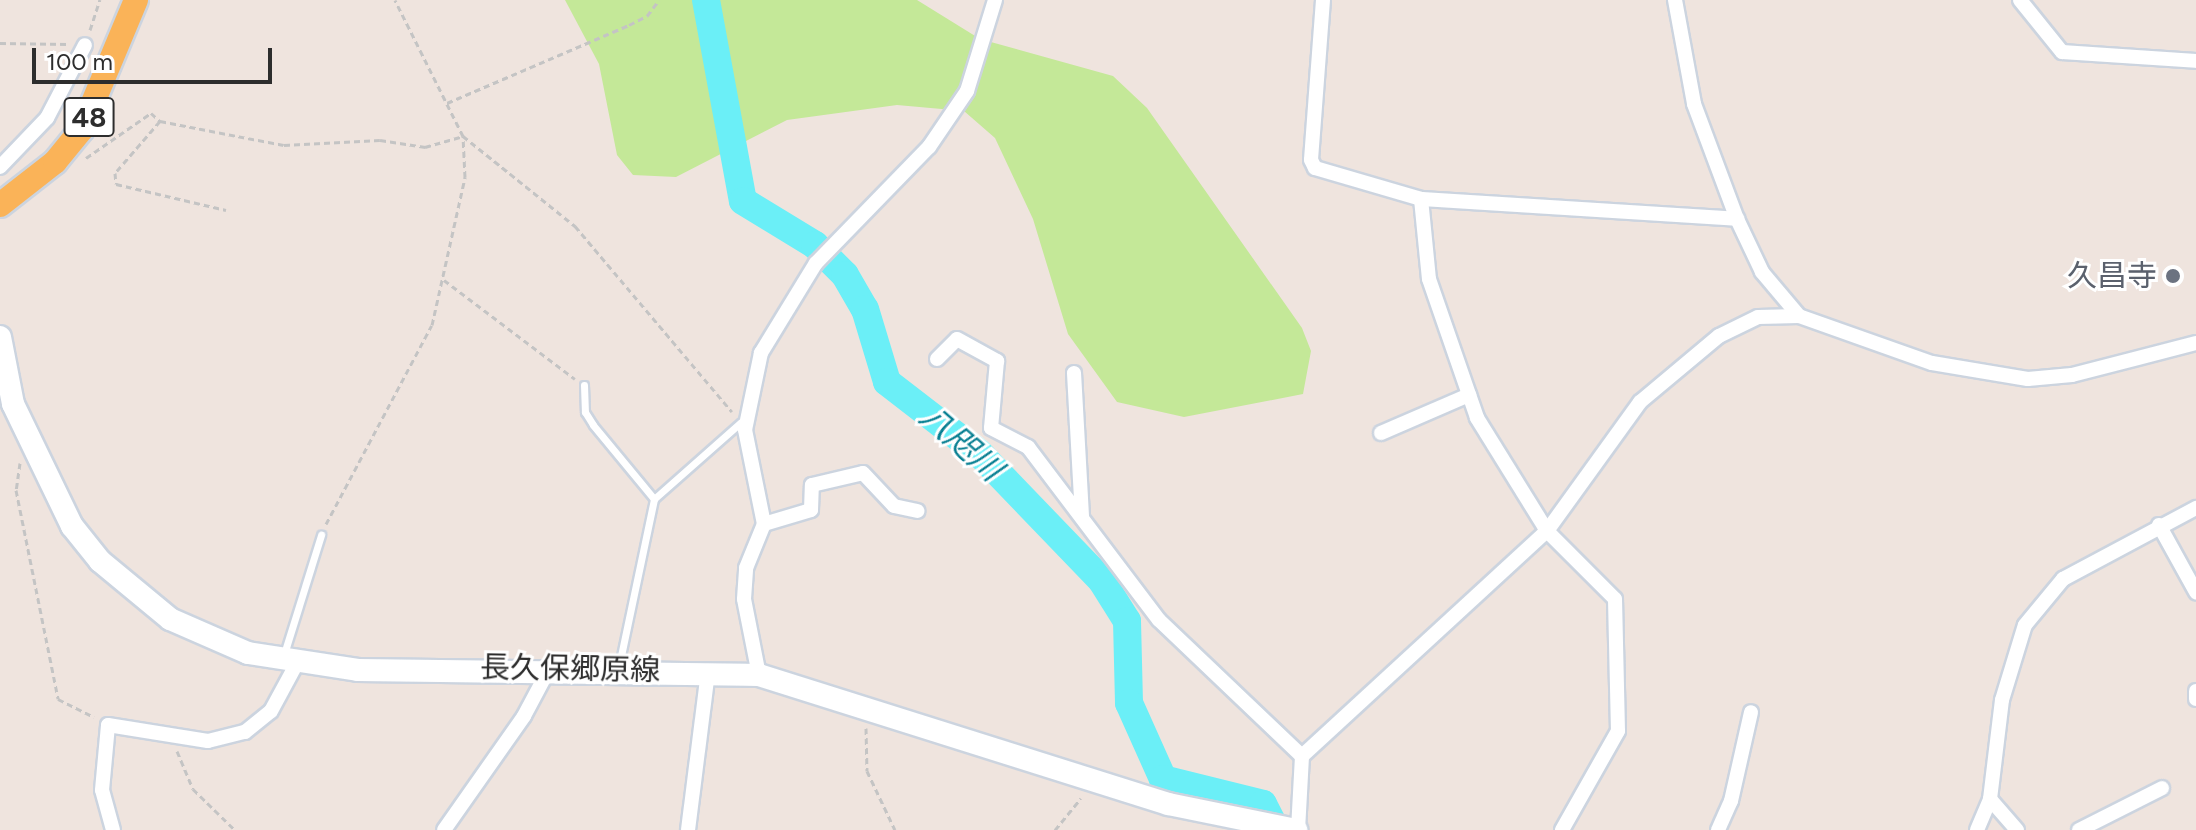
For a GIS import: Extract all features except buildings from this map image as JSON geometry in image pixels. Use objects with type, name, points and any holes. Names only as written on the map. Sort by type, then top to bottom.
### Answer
[{"type":"main road","name":"48","points":[[0,205],[55,162],[82,129],[136,0]]},
{"type":"main road","name":"長久保郷原線","points":[[0,337],[25,434],[72,526],[123,582],[170,619],[248,653],[358,670],[550,668],[759,675],[866,705],[1093,783],[1297,830]]},
{"type":"street","points":[[759,675],[744,599],[746,568],[764,524],[745,430],[753,388],[770,330],[816,263],[929,147],[967,91],[995,0]]},
{"type":"street","points":[[1323,0],[1315,168],[1421,199],[1737,219]]},
{"type":"street","points":[[1675,0],[1694,104],[1737,219],[1762,272],[1799,316]]},
{"type":"street","points":[[2020,0],[2062,52],[2196,61]]},
{"type":"street","points":[[0,167],[47,118],[85,45]]},
{"type":"street","points":[[1421,199],[1429,279],[1469,395],[1547,531],[1603,581],[1615,599],[1620,626],[1618,731],[1562,830]]},
{"type":"street","points":[[1297,830],[1302,756],[1547,531],[1658,384],[1719,336],[1758,317],[1799,316],[1932,363],[2028,379],[2072,375],[2196,343]]},
{"type":"street","points":[[937,359],[957,339],[997,361],[991,428],[1028,447],[1159,620],[1302,756]]},
{"type":"street","points":[[1074,373],[1082,518]]},
{"type":"street","points":[[1381,433],[1469,395]]},
{"type":"street","points":[[764,524],[811,510],[812,485],[863,473],[894,506],[917,511]]},
{"type":"street","points":[[1977,830],[1990,799],[2002,700],[2036,606],[2063,579],[2159,525],[2196,508]]},
{"type":"street","points":[[2159,525],[2196,592]]},
{"type":"street","points":[[113,830],[102,790],[108,725],[208,741],[245,732],[271,711],[290,661]]},
{"type":"street","points":[[444,830],[524,716],[550,668]]},
{"type":"street","points":[[688,830],[708,672]]},
{"type":"street","points":[[2196,691],[2196,699]]},
{"type":"street","points":[[1718,830],[1731,801],[1751,712]]},
{"type":"street","points":[[2079,830],[2162,788]]},
{"type":"street","points":[[1990,799],[2017,830]]},
{"type":"lane","points":[[584,385],[593,425],[654,499]]},
{"type":"lane","points":[[618,670],[654,499],[740,423]]},
{"type":"lane","points":[[290,661],[321,535]]},
{"type":"path","points":[[0,43],[85,45],[100,0]]},
{"type":"path","points":[[321,535],[432,325],[465,177],[463,136],[395,0]]},
{"type":"path","points":[[447,103],[629,25],[647,16],[659,0]]},
{"type":"path","points":[[79,163],[151,113],[160,121],[296,145],[380,140],[425,147],[463,136]]},
{"type":"path","points":[[160,121],[115,173],[116,184],[226,210]]},
{"type":"path","points":[[463,136],[575,226],[740,423]]},
{"type":"path","points":[[444,280],[584,385]]},
{"type":"path","points":[[25,434],[16,490],[58,699],[108,725]]},
{"type":"path","points":[[866,705],[867,771],[895,830]]},
{"type":"path","points":[[172,737],[193,789],[235,830]]},
{"type":"path","points":[[1055,830],[1093,783]]},
{"type":"green space","points":[[565,0],[917,0],[980,39],[1113,76],[1147,108],[1302,328],[1311,351],[1303,394],[1184,417],[1117,402],[1068,334],[1033,219],[995,138],[964,111],[897,105],[787,120],[676,177],[633,175],[617,155],[599,64]]},
{"type":"waterway","name":"八咫川","points":[[706,0],[743,201],[815,245],[845,275],[865,309],[887,382],[979,453],[1102,581],[1127,621],[1129,703],[1163,779],[1263,804],[1276,830]]},
{"type":"place","name":"久昌寺","points":[[2173,276]]}]
